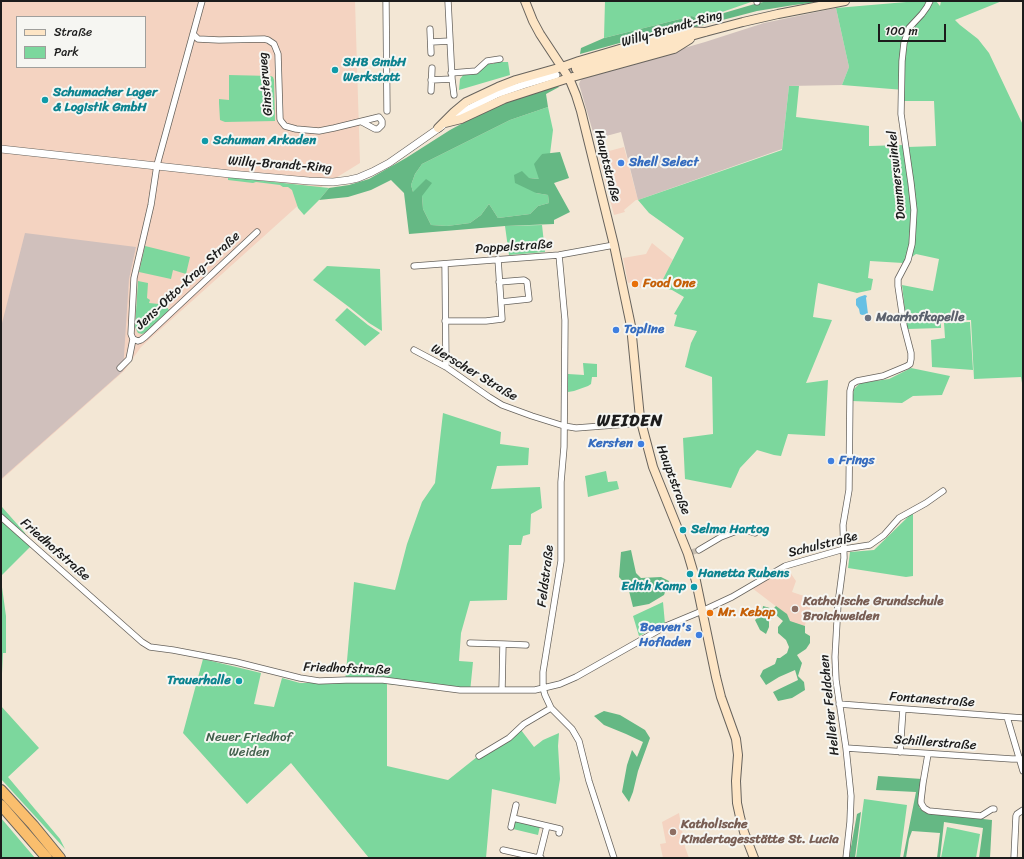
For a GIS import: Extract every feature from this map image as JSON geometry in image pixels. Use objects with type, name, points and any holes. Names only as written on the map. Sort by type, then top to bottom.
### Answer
[{"type":"highway","points":[[1,790],[33,825],[60,858]]},
{"type":"highway","points":[[1,805],[47,858]]},
{"type":"main road","name":"Hauptstraße","points":[[525,1],[540,34],[569,78],[581,112],[614,245],[631,326],[641,423],[653,467],[690,553],[721,697],[736,740],[738,755],[736,781],[737,803],[743,830],[754,858]]},
{"type":"main road","name":"Willy-Brandt-Ring","points":[[576,70],[702,33],[778,14],[845,1]]},
{"type":"main road","points":[[438,128],[466,102],[516,80],[668,35],[685,31],[702,33]]},
{"type":"main road","points":[[445,123],[461,119],[504,99],[569,78],[674,48],[702,33]]},
{"type":"street","name":"Jens-Otto-Krag-Straße","points":[[120,368],[129,359],[133,339],[131,334],[134,278],[151,204],[156,166],[202,1]]},
{"type":"street","points":[[386,1],[387,111]]},
{"type":"street","points":[[448,1],[454,95]]},
{"type":"street","name":"Dommerswinkel","points":[[844,549],[843,525],[849,490],[851,387],[857,381],[883,376],[907,366],[910,364],[911,359],[898,286],[898,279],[912,244],[913,217],[913,197],[901,114],[902,61],[904,43],[909,28],[922,14],[930,1]]},
{"type":"street","points":[[430,29],[431,53]]},
{"type":"street","name":"Ginsterweg","points":[[193,34],[198,39],[264,39],[274,44],[278,54],[280,119],[285,126],[296,129],[319,131],[362,122]]},
{"type":"street","points":[[431,42],[450,41]]},
{"type":"street","points":[[432,80],[476,71],[487,61],[500,59]]},
{"type":"street","points":[[431,91],[432,68]]},
{"type":"street","name":"Willy-Brandt-Ring","points":[[1,149],[309,182],[340,182],[358,178],[389,163],[445,123],[497,94],[556,75]]},
{"type":"street","name":"Jens-Otto-Krag-Straße","points":[[133,339],[138,341],[146,337],[257,232]]},
{"type":"street","name":"Pappelstraße","points":[[414,266],[559,255],[614,245]]},
{"type":"street","name":"Feldstraße","points":[[559,255],[564,320],[564,447],[561,482],[562,561],[544,664],[543,688],[551,708],[572,729],[579,741],[589,781],[614,858]]},
{"type":"street","points":[[445,321],[486,321],[502,319],[498,259]]},
{"type":"street","points":[[444,264],[446,367]]},
{"type":"street","points":[[499,282],[524,280],[527,282],[529,299],[501,302]]},
{"type":"street","name":"Werscher Straße","points":[[414,350],[446,367],[502,405],[532,416],[564,426],[585,428],[641,423]]},
{"type":"street","name":"Schulstraße","points":[[702,611],[785,566],[844,549],[870,545],[884,535],[899,518],[926,503],[943,491]]},
{"type":"street","name":"Friedhofstraße","points":[[1,517],[142,642],[150,647],[236,662],[300,678],[319,681],[383,680],[460,690],[535,690],[560,684],[571,679],[666,626],[702,611]]},
{"type":"street","points":[[699,550],[742,529],[755,533]]},
{"type":"street","name":"Helleter Feldchen","points":[[844,549],[837,610],[835,657],[836,680],[850,785],[851,810],[846,858]]},
{"type":"street","points":[[470,643],[526,645]]},
{"type":"street","points":[[502,690],[504,644]]},
{"type":"street","name":"Fontanestraße","points":[[839,704],[1023,718]]},
{"type":"street","points":[[479,756],[509,738],[524,724],[551,708]]},
{"type":"street","points":[[900,752],[903,709]]},
{"type":"street","points":[[1007,717],[1021,759],[1023,771]]},
{"type":"street","name":"Schillerstraße","points":[[846,748],[1021,759]]},
{"type":"street","points":[[928,754],[921,800],[924,808],[929,811],[981,816],[994,809]]},
{"type":"street","points":[[511,827],[516,804]]},
{"type":"street","points":[[1014,858],[1016,816],[1023,810]]},
{"type":"street","points":[[513,818],[560,829],[559,833]]},
{"type":"street","points":[[503,850],[540,858],[547,826]]},
{"type":"shaded area","points":[[1,1],[355,1],[360,163],[313,192],[141,347],[124,371],[1,480]]},
{"type":"shaded area","points":[[836,8],[849,67],[842,85],[789,86],[782,149],[638,200],[621,132],[595,139],[579,84],[584,77],[705,42],[764,23]]},
{"type":"shaded area","points":[[624,147],[638,200],[624,210],[625,212],[614,215],[598,154]]},
{"type":"shaded area","points":[[25,233],[136,247],[129,279],[123,371],[1,479],[1,327]]},
{"type":"shaded area","points":[[652,243],[673,260],[661,283],[640,288],[638,281],[628,283],[623,258],[646,254]]},
{"type":"shaded area","name":"Katholische Grundschule Broichweiden","points":[[787,568],[796,581],[792,592],[813,599],[800,641],[786,614],[752,588]]},
{"type":"shaded area","name":"Katholische Kindertagesstätte St. Lucia","points":[[679,813],[685,847],[689,858],[663,858],[660,844],[666,843],[662,822]]},
{"type":"green space","points":[[605,1],[754,1],[699,20],[692,16],[604,38]]},
{"type":"green space","points":[[769,1],[827,1],[757,11],[692,28],[677,25],[580,54],[581,48],[604,38],[692,16],[700,20]]},
{"type":"green space","points":[[918,1],[936,1],[940,6],[941,1],[1002,1],[955,20],[978,39],[989,53],[1023,125],[1023,389],[1021,377],[974,379],[971,320],[941,321],[941,328],[907,329],[902,285],[933,291],[939,259],[916,254],[903,263],[870,261],[868,278],[873,279],[871,290],[857,293],[818,283],[813,317],[832,320],[806,383],[828,380],[825,436],[788,434],[781,456],[757,450],[740,468],[731,488],[685,479],[683,438],[713,434],[712,377],[685,367],[691,343],[697,331],[674,326],[677,315],[674,314],[684,297],[672,290],[659,287],[684,238],[649,213],[638,200],[782,150],[789,86],[799,86],[796,117],[869,126],[869,146],[936,146],[934,101],[904,101],[904,90],[842,85],[849,67],[836,8]]},
{"type":"green space","points":[[496,62],[508,62],[510,75],[459,90],[460,79],[464,74],[477,74],[487,64],[493,64]]},
{"type":"green space","points":[[229,75],[273,77],[275,121],[225,122],[220,120],[219,99],[229,100]]},
{"type":"green space","points":[[557,85],[559,87],[546,94],[548,107],[510,120],[422,164],[415,174],[411,185],[413,192],[426,179],[432,183],[422,196],[423,209],[431,225],[447,226],[470,223],[481,215],[489,204],[498,218],[530,214],[538,206],[549,203],[548,195],[536,193],[515,183],[514,175],[522,171],[529,178],[539,179],[534,164],[542,154],[560,152],[569,178],[554,183],[570,212],[554,220],[554,224],[505,226],[409,234],[404,193],[391,180],[371,190],[348,197],[319,200],[329,188],[349,185],[369,179],[450,130],[500,103]]},
{"type":"green space","points":[[548,107],[553,130],[550,154],[542,154],[539,179],[529,178],[536,193],[548,195],[549,203],[538,206],[530,214],[498,218],[489,204],[481,215],[470,223],[447,226],[431,225],[423,209],[422,196],[413,192],[411,185],[415,174],[422,164],[510,120]]},
{"type":"green space","points":[[228,177],[329,188],[304,215],[298,208],[292,190],[288,187],[256,182],[253,183],[228,180]]},
{"type":"green space","points":[[542,225],[545,252],[509,255],[505,226]]},
{"type":"green space","points":[[145,246],[190,257],[186,274],[173,270],[171,279],[139,272]]},
{"type":"green space","points":[[327,266],[380,269],[382,331],[369,323],[313,280]]},
{"type":"green space","points":[[138,281],[148,283],[147,298],[150,300],[149,303],[159,304],[161,300],[169,310],[142,334],[138,333],[135,327]]},
{"type":"green space","points":[[347,308],[380,333],[365,346],[335,320]]},
{"type":"green space","points":[[970,322],[973,370],[932,367],[931,340],[945,338],[944,323]]},
{"type":"green space","points":[[583,363],[597,364],[597,377],[592,377],[591,384],[588,386],[568,392],[568,374],[584,375]]},
{"type":"green space","points":[[911,368],[950,376],[942,395],[913,396],[902,403],[852,401],[854,389],[860,383],[889,379]]},
{"type":"green space","name":"Neuer Friedhof Weiden","points":[[443,413],[501,432],[500,444],[529,448],[528,465],[497,466],[491,489],[540,487],[542,508],[531,514],[530,534],[523,536],[521,545],[509,545],[507,600],[470,601],[461,633],[459,661],[473,662],[470,692],[387,684],[387,766],[448,780],[487,749],[506,738],[518,726],[534,747],[543,740],[559,733],[558,746],[560,779],[556,804],[492,789],[486,858],[369,858],[291,763],[247,804],[183,733],[203,659],[261,673],[254,704],[274,707],[282,678],[300,683],[345,683],[354,582],[395,590],[407,544],[422,502],[435,483]]},
{"type":"green space","points":[[606,471],[608,482],[617,481],[619,489],[588,497],[585,476]]},
{"type":"green space","points":[[1,507],[25,533],[30,547],[1,576]]},
{"type":"green space","points":[[913,512],[913,576],[906,577],[848,568],[850,552],[874,550]]},
{"type":"green space","points":[[631,550],[636,573],[641,578],[661,577],[669,581],[664,595],[649,604],[633,607],[628,587],[619,577],[621,552]]},
{"type":"green space","points":[[1,580],[6,616],[6,653],[3,653],[1,694]]},
{"type":"green space","points":[[663,602],[665,624],[639,636],[633,616]]},
{"type":"green space","points":[[763,606],[773,609],[776,606],[787,614],[790,621],[805,626],[805,633],[810,636],[810,643],[806,649],[797,655],[802,663],[798,676],[804,682],[805,690],[792,698],[778,701],[773,692],[798,680],[795,670],[766,685],[760,676],[763,670],[775,664],[777,658],[780,658],[787,653],[789,647],[786,640],[778,633],[778,627],[783,621],[776,615],[769,621],[769,627],[766,634],[760,630],[755,620],[762,613]]},
{"type":"green space","points":[[1,706],[39,748],[8,777],[60,839],[65,849],[1,779]]},
{"type":"green space","points":[[604,711],[620,715],[645,730],[650,738],[629,802],[622,792],[627,765],[632,750],[637,757],[643,742],[604,725],[594,716]]},
{"type":"green space","points":[[878,776],[922,779],[919,807],[924,812],[992,820],[990,858],[979,858],[983,828],[944,822],[940,858],[937,858],[940,833],[912,831],[906,858],[903,858],[916,792],[876,790]]},
{"type":"green space","points":[[864,799],[907,805],[900,858],[856,858]]},
{"type":"green space","points":[[861,812],[855,858],[849,858],[857,814]]},
{"type":"green space","points":[[1,818],[35,858],[1,858]]},
{"type":"green space","points":[[517,820],[540,826],[538,835],[513,829],[514,822]]},
{"type":"green space","points":[[947,827],[980,834],[976,858],[941,858]]},
{"type":"water","points":[[865,295],[867,296],[868,314],[862,315],[860,314],[856,305],[856,299]]},
{"type":"tunnel","points":[[556,75],[576,69]]},
{"type":"tunnel","points":[[692,552],[699,550]]},
{"type":"place","name":"SHB GmbH Werkstatt","points":[[335,70]]},
{"type":"place","name":"Schumacher Lager & Logistik GmbH","points":[[45,100]]},
{"type":"place","name":"Schuman Arkaden","points":[[205,141]]},
{"type":"place","name":"Shell Select","points":[[621,163]]},
{"type":"place","name":"Food One","points":[[635,284]]},
{"type":"place","name":"Maarhofkapelle","points":[[868,318]]},
{"type":"place","name":"Topline","points":[[616,330]]},
{"type":"place","name":"Kersten","points":[[641,444]]},
{"type":"place","name":"Frings","points":[[831,461]]},
{"type":"place","name":"Selma Hartog","points":[[683,530]]},
{"type":"place","name":"Hanetta Rubens","points":[[690,574]]},
{"type":"place","name":"Edith Kamp","points":[[694,587]]},
{"type":"place","name":"Katholische Grundschule Broichweiden","points":[[795,609]]},
{"type":"place","name":"Mr. Kebap","points":[[710,613]]},
{"type":"place","name":"Boeven's Hofladen","points":[[699,635]]},
{"type":"place","name":"Trauerhalle","points":[[239,681]]},
{"type":"place","name":"Katholische Kindertagesstätte St. Lucia","points":[[673,832]]},
{"type":"district","name":"WEIDEN","points":[[630,422]]}]
